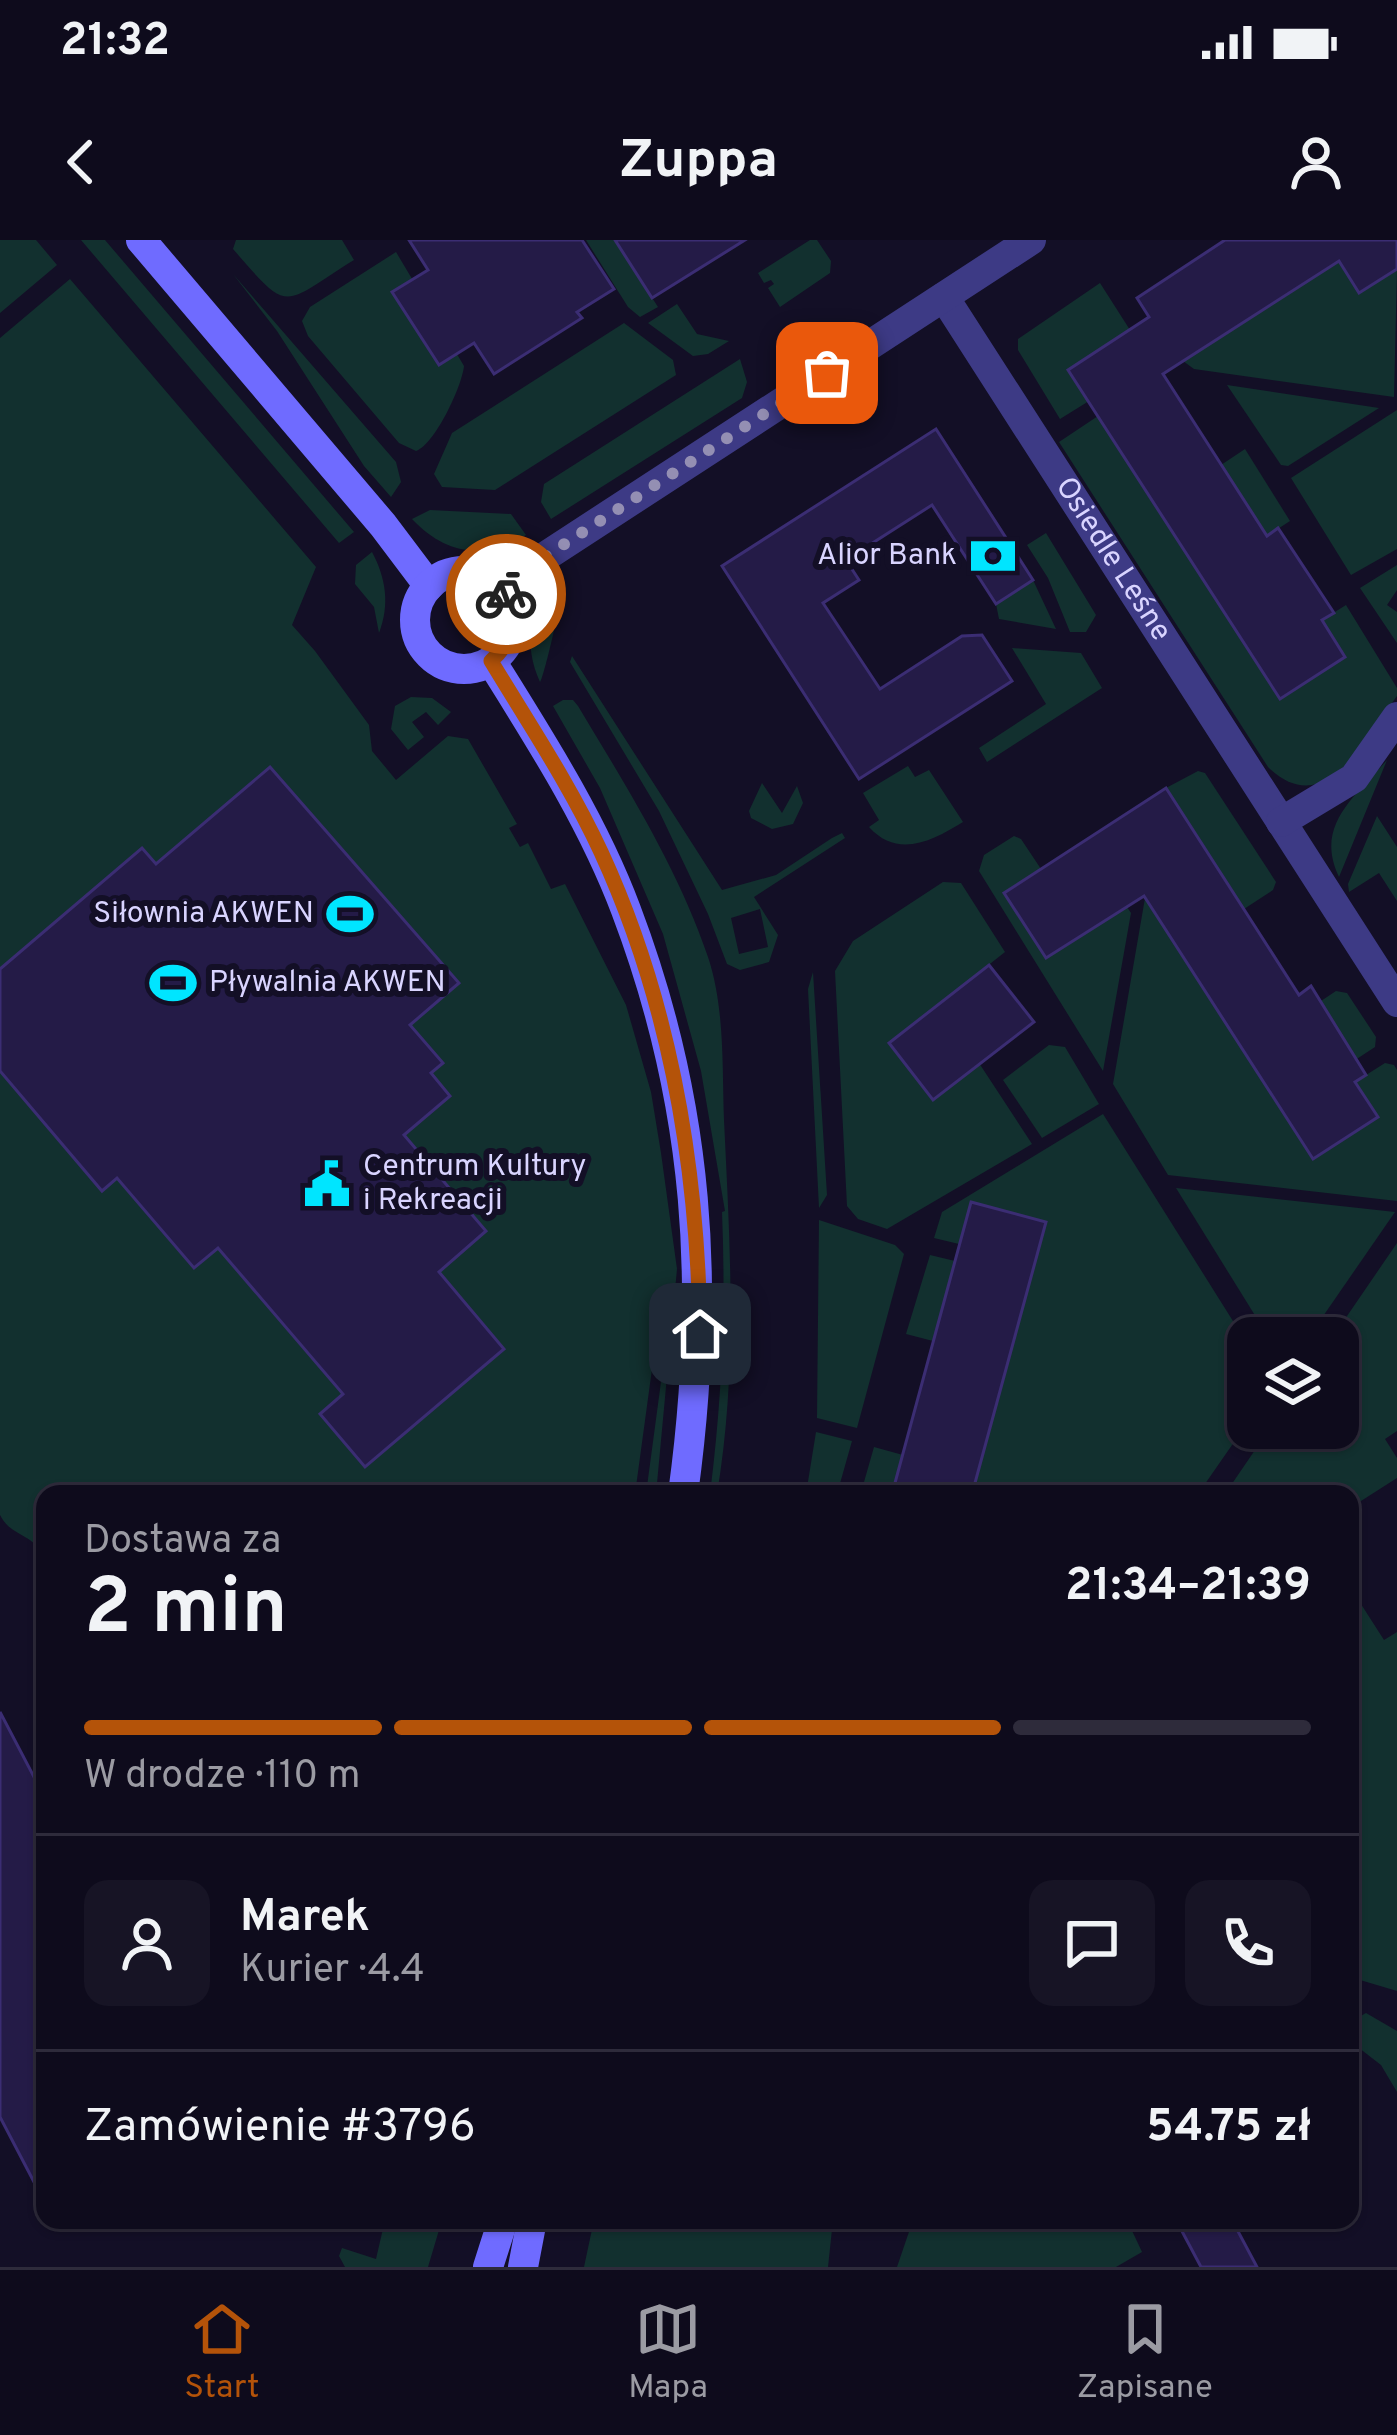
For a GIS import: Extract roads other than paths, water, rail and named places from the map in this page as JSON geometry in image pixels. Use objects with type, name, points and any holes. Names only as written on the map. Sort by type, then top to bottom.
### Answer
[{"type":"street","points":[[141,240],[383,525],[429,586]]},
{"type":"street","points":[[500,586],[1031,240]]},
{"type":"street","name":"Osiedle Leśne","points":[[944,298],[1397,1002]]},
{"type":"street","points":[[459,571],[481,574],[500,586],[508,596],[514,622],[506,647],[491,661],[470,670],[455,669],[428,654],[415,622],[429,586],[459,571]]},
{"type":"street","points":[[491,661],[599,848],[640,951],[671,1058],[693,1186],[699,1266],[695,1399],[684,1485]]},
{"type":"street","points":[[1281,822],[1354,778],[1397,718]]},
{"type":"street","points":[[488,2267],[500,2229]]},
{"type":"street","points":[[524,2267],[530,2229]]},
{"type":"place","name":"Alior Bank","points":[[993,556]]},
{"type":"place","name":"Siłownia AKWEN","points":[[350,914]]},
{"type":"place","name":"Pływalnia AKWEN","points":[[173,983]]},
{"type":"place","name":"Centrum Kultury i Rekreacji","points":[[327,1184]]}]
